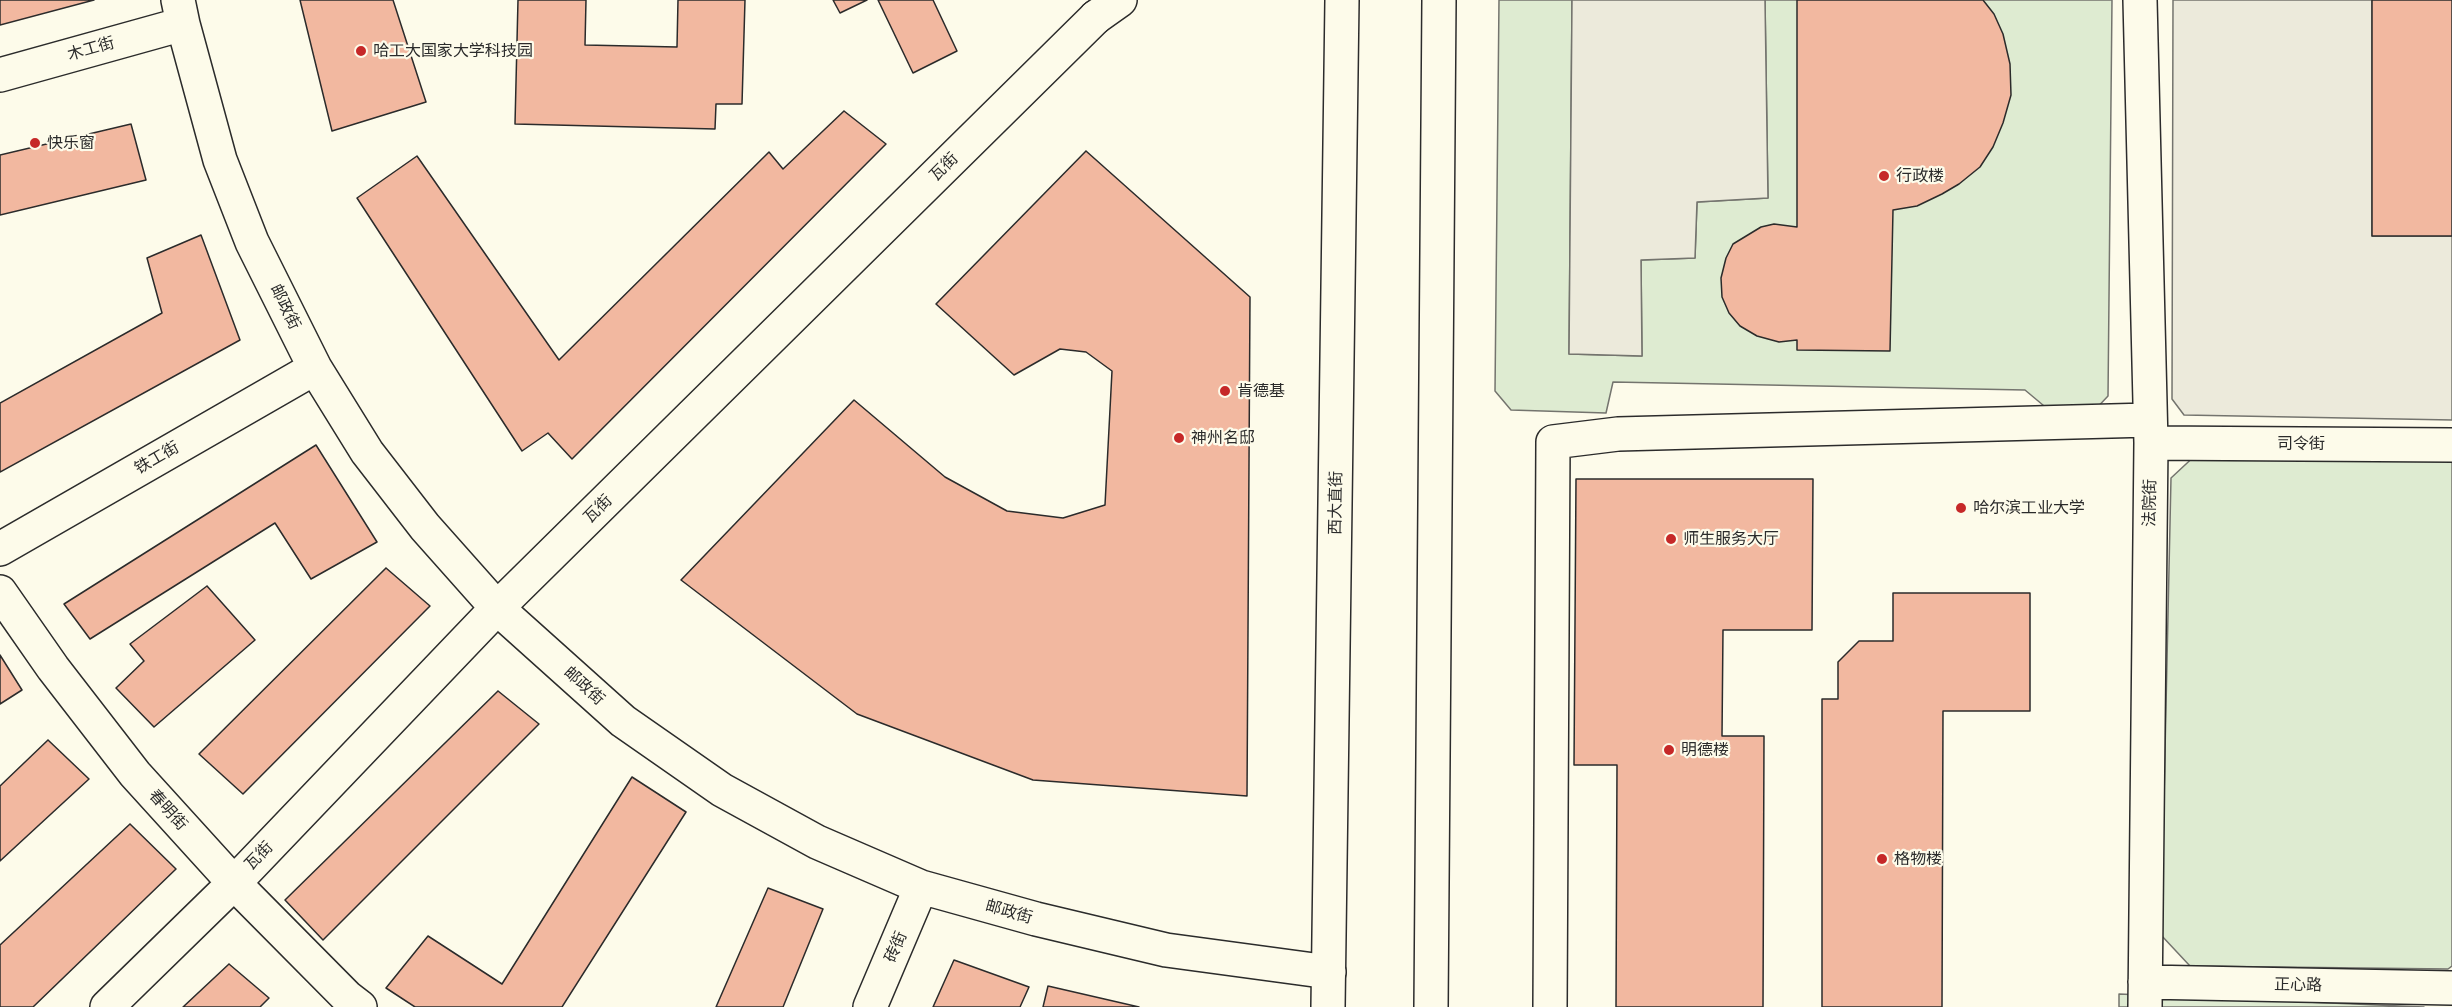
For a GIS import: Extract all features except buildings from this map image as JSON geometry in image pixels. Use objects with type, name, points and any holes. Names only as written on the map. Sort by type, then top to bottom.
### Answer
[{"type":"street","points":[[1431,1007],[1439,0]]},
{"type":"street","name":"法院街","points":[[2139,0],[2150,432],[2145,994]]},
{"type":"street","name":"瓦街","points":[[107,1007],[234,883],[496,608],[1109,6]]},
{"type":"street","name":"西大直街","points":[[1328,1007],[1338,8]]},
{"type":"street","name":"邮政街","points":[[180,12],[224,170],[252,242],[315,368],[368,452],[425,527],[496,608],[623,721],[722,790],[817,842],[921,887],[1036,920],[1166,950],[1329,972]]},
{"type":"street","name":"木工街","points":[[0,75],[180,12]]},
{"type":"street","name":"铁工街","points":[[0,549],[315,368]]},
{"type":"street","name":"司令街","points":[[1550,1007],[1553,442],[1618,434],[2150,432],[2452,445]]},
{"type":"street","name":"春明街","points":[[0,591],[52,668],[135,774],[234,883],[347,997],[360,1007]]},
{"type":"street","name":"砖街","points":[[870,1007],[921,887]]},
{"type":"street","name":"正心路","points":[[2145,994],[2452,988]]},
{"type":"green space","points":[[1499,0],[1572,0],[1569,354],[1642,356],[1641,260],[1695,258],[1697,202],[1768,198],[1765,0],[2112,0],[2108,396],[2092,413],[2062,421],[2025,390],[1613,382],[1606,413],[1511,410],[1495,391]]},
{"type":"green space","points":[[2200,451],[2452,453],[2452,966],[2448,969],[2190,966],[2161,935],[2171,478]]},
{"type":"green space","points":[[2119,994],[2424,1007],[2119,1007]]},
{"type":"shaded area","points":[[1572,0],[1765,0],[1768,198],[1697,202],[1695,258],[1641,260],[1642,356],[1569,354]]},
{"type":"shaded area","points":[[2173,0],[2372,0],[2372,236],[2452,236],[2452,420],[2184,415],[2172,399]]},
{"type":"place","name":"哈工大国家大学科技园","points":[[361,51]]},
{"type":"place","name":"快乐窗","points":[[35,143]]},
{"type":"place","name":"行政楼","points":[[1884,176]]},
{"type":"place","name":"肯德基","points":[[1225,391]]},
{"type":"place","name":"神州名邸","points":[[1179,438]]},
{"type":"place","name":"哈尔滨工业大学","points":[[1961,508]]},
{"type":"place","name":"师生服务大厅","points":[[1671,539]]},
{"type":"place","name":"明德楼","points":[[1669,750]]},
{"type":"place","name":"格物楼","points":[[1882,859]]}]
